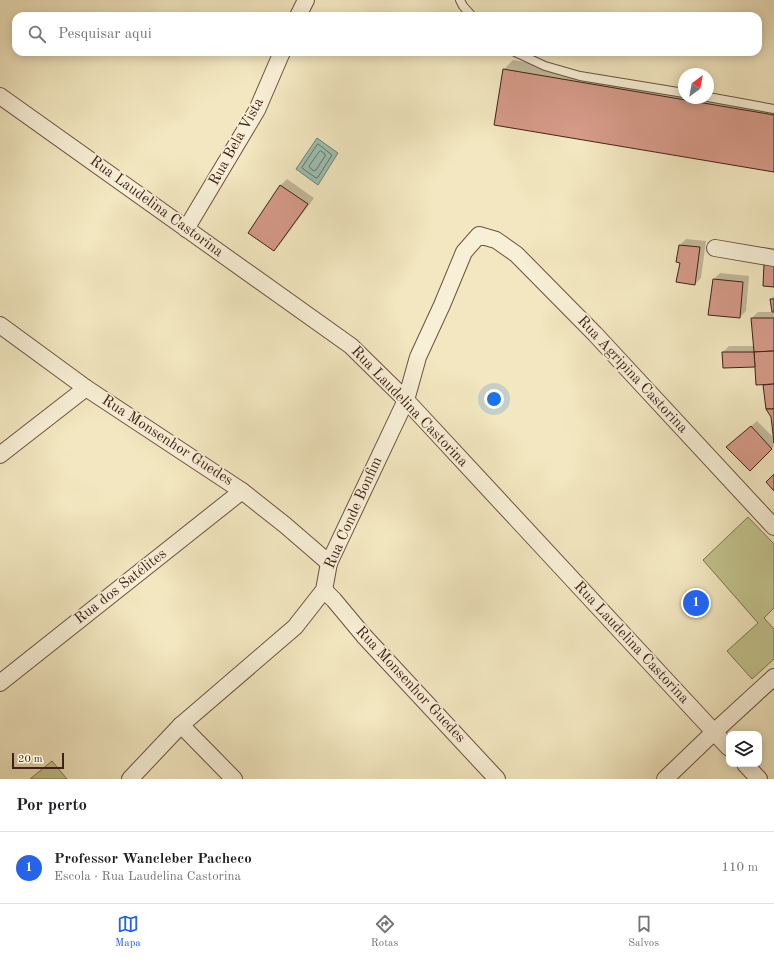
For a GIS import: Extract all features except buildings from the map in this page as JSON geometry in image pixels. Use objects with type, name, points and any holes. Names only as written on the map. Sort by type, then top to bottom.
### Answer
[{"type":"street","points":[[300,12],[306,0]]},
{"type":"street","name":"Rua Bela Vista","points":[[186,229],[257,110],[280,56]]},
{"type":"street","name":"Rua Laudelina Castorina","points":[[0,96],[351,346],[406,400],[726,745]]},
{"type":"street","name":"Rua Conde Bonfim","points":[[130,779],[181,725],[295,627],[324,590],[329,563],[406,400],[418,357],[442,306],[464,252],[479,235]]},
{"type":"street","name":"Rua Agripina Castorina","points":[[479,235],[496,240],[516,254],[595,334],[774,527]]},
{"type":"street","points":[[715,248],[774,258]]},
{"type":"street","name":"Rua Monsenhor Guedes","points":[[0,325],[86,388],[242,490],[329,563]]},
{"type":"street","points":[[0,455],[86,388]]},
{"type":"street","name":"Rua dos Satélites","points":[[0,682],[242,490]]},
{"type":"street","name":"Rua Monsenhor Guedes","points":[[324,590],[364,636],[497,779]]},
{"type":"street","points":[[665,779],[774,677]]},
{"type":"street","points":[[181,725],[234,779]]},
{"type":"street","points":[[748,767],[759,779]]},
{"type":"lane","points":[[460,0],[468,12]]},
{"type":"lane","points":[[523,56],[544,66],[580,76],[678,92]]},
{"type":"lane","points":[[714,99],[774,109]]},
{"type":"green space","points":[[748,517],[774,544],[774,608],[764,618],[774,629],[774,659],[752,679],[727,651],[758,623],[703,560]]},
{"type":"green space","points":[[52,761],[67,779],[30,779]]},
{"type":"water","points":[[317,138],[338,153],[318,185],[296,169]]},
{"type":"place","name":"Professor Wancleber Pacheco","points":[[696,603]]}]
